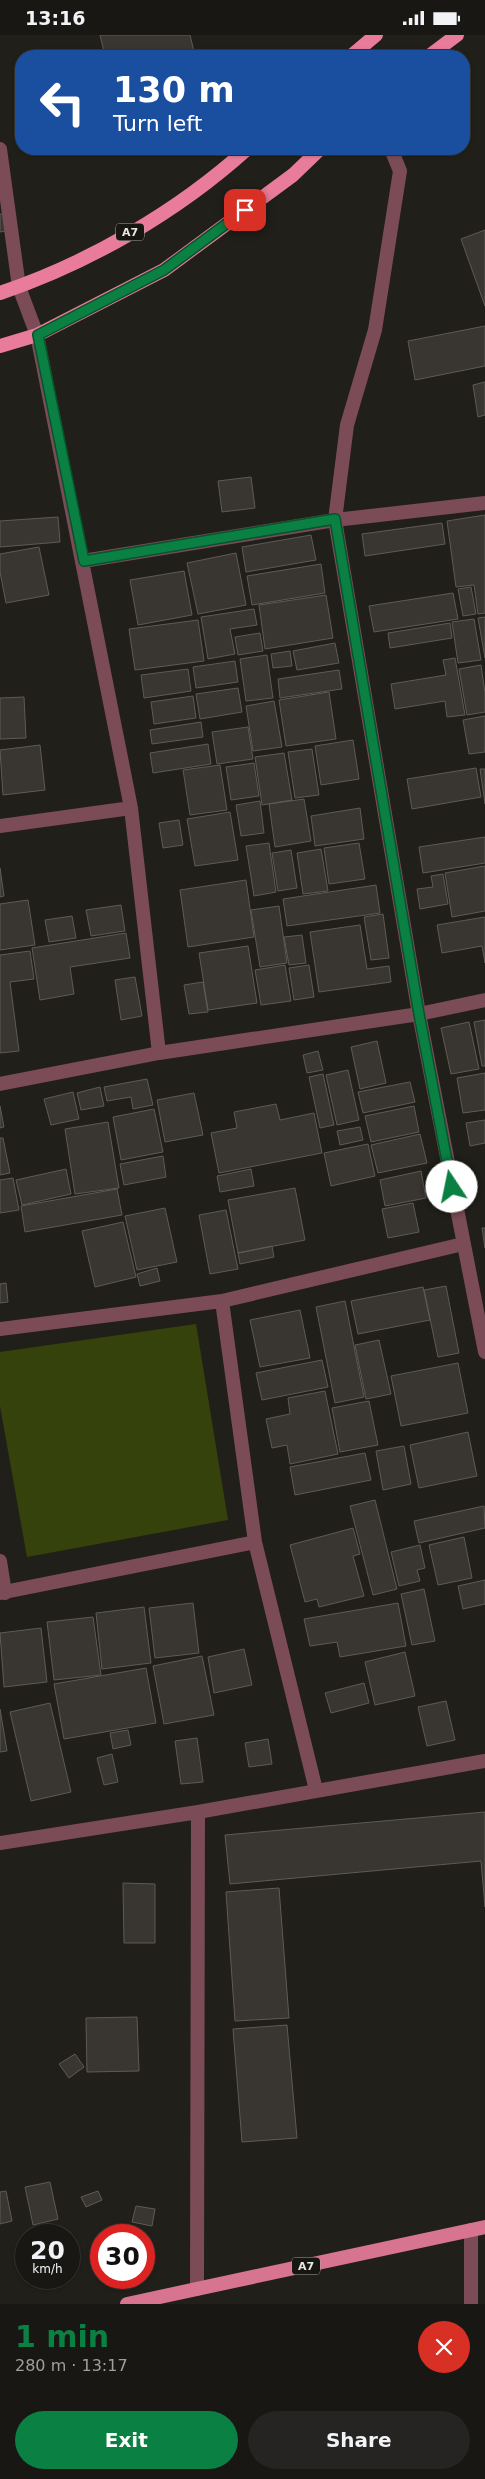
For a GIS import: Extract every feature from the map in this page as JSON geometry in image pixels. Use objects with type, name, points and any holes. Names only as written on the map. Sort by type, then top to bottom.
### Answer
[{"type":"highway","points":[[358,50],[376,35]]},
{"type":"highway","points":[[437,50],[457,35]]},
{"type":"highway","name":"A7","points":[[0,293],[19,287],[92,254],[184,200],[240,155]]},
{"type":"highway","points":[[0,346],[38,335],[164,270],[293,175],[314,155]]},
{"type":"main road","name":"A7","points":[[129,2304],[485,2227]]},
{"type":"street","points":[[0,149],[19,287],[38,335],[84,561],[131,808],[159,1053]]},
{"type":"street","points":[[394,155],[400,171],[375,330],[348,425],[335,519],[419,1014],[485,1352]]},
{"type":"street","points":[[84,561],[335,519],[485,503]]},
{"type":"street","points":[[0,826],[131,808]]},
{"type":"street","points":[[0,1084],[159,1053],[419,1014],[485,1000]]},
{"type":"street","points":[[0,1329],[222,1301],[463,1244]]},
{"type":"street","points":[[222,1301],[255,1542],[316,1790]]},
{"type":"street","points":[[0,1561],[3,1593],[255,1542]]},
{"type":"street","points":[[0,1843],[198,1812],[485,1761]]},
{"type":"street","points":[[197,2289],[198,1812]]},
{"type":"street","points":[[471,2230],[471,2304]]},
{"type":"green space","points":[[196,1324],[228,1520],[27,1557],[0,1406],[0,1352]]},
{"type":"building","points":[[100,35],[190,35],[194,50],[104,50]]},
{"type":"building","points":[[0,214],[4,214],[6,231],[0,232]]},
{"type":"building","points":[[485,230],[485,306],[461,239]]},
{"type":"building","points":[[485,326],[485,366],[415,380],[408,341]]},
{"type":"building","points":[[485,382],[485,415],[478,417],[473,385]]},
{"type":"building","points":[[251,477],[255,508],[222,512],[218,481]]},
{"type":"building","points":[[485,515],[485,613],[478,614],[474,585],[456,587],[447,521]]},
{"type":"building","points":[[58,517],[60,542],[0,547],[0,521]]},
{"type":"building","points":[[442,523],[445,544],[365,556],[362,534]]},
{"type":"building","points":[[311,535],[316,560],[246,572],[242,547]]},
{"type":"building","points":[[39,547],[49,595],[6,603],[0,572],[0,554]]},
{"type":"building","points":[[236,553],[246,605],[198,614],[187,563]]},
{"type":"building","points":[[321,564],[325,593],[252,605],[247,576]]},
{"type":"building","points":[[184,571],[192,615],[138,625],[130,580]]},
{"type":"building","points":[[471,587],[476,614],[463,616],[458,589]]},
{"type":"building","points":[[453,593],[458,619],[374,632],[369,606]]},
{"type":"building","points":[[326,595],[333,638],[265,649],[259,605]]},
{"type":"building","points":[[254,609],[257,625],[230,629],[235,654],[208,659],[201,617]]},
{"type":"building","points":[[485,617],[485,658],[478,618]]},
{"type":"building","points":[[474,619],[481,660],[458,663],[452,622]]},
{"type":"building","points":[[198,620],[204,661],[135,670],[129,629]]},
{"type":"building","points":[[450,623],[452,638],[390,648],[388,633]]},
{"type":"building","points":[[260,633],[263,651],[238,655],[235,637]]},
{"type":"building","points":[[335,643],[339,663],[297,670],[293,651]]},
{"type":"building","points":[[290,651],[292,666],[273,668],[271,654]]},
{"type":"building","points":[[267,655],[273,698],[246,701],[240,659]]},
{"type":"building","points":[[455,658],[465,715],[447,717],[445,701],[395,709],[391,684],[446,675],[443,660]]},
{"type":"building","points":[[235,661],[238,682],[196,688],[193,667]]},
{"type":"building","points":[[481,665],[485,693],[485,712],[467,715],[459,669]]},
{"type":"building","points":[[188,669],[191,691],[144,698],[141,675]]},
{"type":"building","points":[[339,670],[342,689],[280,698],[278,679]]},
{"type":"building","points":[[238,688],[242,712],[200,719],[196,694]]},
{"type":"building","points":[[329,692],[336,739],[286,746],[279,700]]},
{"type":"building","points":[[193,696],[196,718],[154,724],[151,702]]},
{"type":"building","points":[[24,697],[26,738],[0,739],[0,698]]},
{"type":"building","points":[[274,701],[282,747],[253,751],[246,706]]},
{"type":"building","points":[[485,716],[485,752],[469,754],[463,720]]},
{"type":"building","points":[[201,722],[203,737],[152,744],[150,730]]},
{"type":"building","points":[[248,727],[253,759],[217,764],[212,732]]},
{"type":"building","points":[[353,740],[359,779],[321,785],[315,746]]},
{"type":"building","points":[[208,744],[211,764],[153,773],[150,753]]},
{"type":"building","points":[[40,745],[45,790],[3,795],[0,750]]},
{"type":"building","points":[[312,749],[319,795],[295,798],[288,752]]},
{"type":"building","points":[[284,753],[292,800],[262,805],[255,757]]},
{"type":"building","points":[[254,763],[259,796],[231,800],[226,767]]},
{"type":"building","points":[[220,765],[227,810],[190,815],[183,770]]},
{"type":"building","points":[[476,768],[481,797],[412,809],[407,779]]},
{"type":"building","points":[[480,769],[485,769],[485,804]]},
{"type":"building","points":[[304,799],[311,841],[275,847],[269,804]]},
{"type":"building","points":[[260,801],[264,833],[241,836],[236,805]]},
{"type":"building","points":[[360,808],[364,839],[315,846],[311,816]]},
{"type":"building","points":[[230,812],[238,860],[195,866],[187,819]]},
{"type":"building","points":[[179,820],[183,845],[163,848],[159,823]]},
{"type":"building","points":[[485,837],[485,863],[423,873],[419,847]]},
{"type":"building","points":[[269,843],[276,892],[254,896],[246,846]]},
{"type":"building","points":[[359,843],[365,879],[329,884],[324,848]]},
{"type":"building","points":[[321,849],[328,891],[303,894],[297,853]]},
{"type":"building","points":[[291,850],[297,888],[278,891],[272,853]]},
{"type":"building","points":[[485,866],[485,911],[452,917],[445,873]]},
{"type":"building","points":[[0,868],[4,896],[0,897]]},
{"type":"building","points":[[443,874],[448,904],[420,909],[417,889],[433,887],[431,876]]},
{"type":"building","points":[[246,880],[254,937],[188,947],[180,890]]},
{"type":"building","points":[[376,885],[380,913],[287,926],[283,899]]},
{"type":"building","points":[[28,900],[35,945],[0,950],[0,904]]},
{"type":"building","points":[[121,905],[125,931],[91,936],[86,910]]},
{"type":"building","points":[[279,906],[287,963],[260,967],[251,910]]},
{"type":"building","points":[[383,914],[389,958],[371,960],[364,917]]},
{"type":"building","points":[[72,916],[76,938],[49,942],[45,920]]},
{"type":"building","points":[[485,917],[485,963],[482,946],[442,953],[437,925]]},
{"type":"building","points":[[360,925],[367,969],[389,966],[391,982],[319,992],[310,932]]},
{"type":"building","points":[[126,933],[130,958],[70,967],[74,994],[40,1000],[32,948]]},
{"type":"building","points":[[302,935],[306,963],[289,965],[284,937]]},
{"type":"building","points":[[248,946],[257,1003],[208,1010],[199,953]]},
{"type":"building","points":[[30,951],[34,979],[10,982],[19,1051],[0,1053],[0,955]]},
{"type":"building","points":[[285,965],[291,1001],[261,1005],[255,970]]},
{"type":"building","points":[[309,965],[314,997],[294,1000],[289,968]]},
{"type":"building","points":[[135,977],[142,1016],[121,1020],[115,980]]},
{"type":"building","points":[[203,982],[208,1012],[189,1014],[184,985]]},
{"type":"building","points":[[485,1020],[485,1066],[482,1066],[474,1022]]},
{"type":"building","points":[[469,1022],[479,1069],[451,1074],[441,1028]]},
{"type":"building","points":[[377,1041],[386,1083],[360,1089],[351,1047]]},
{"type":"building","points":[[318,1051],[323,1070],[307,1073],[303,1055]]},
{"type":"building","points":[[348,1070],[359,1120],[337,1125],[326,1075]]},
{"type":"building","points":[[485,1073],[485,1110],[463,1113],[457,1078]]},
{"type":"building","points":[[323,1074],[334,1125],[320,1128],[309,1077]]},
{"type":"building","points":[[147,1079],[153,1105],[133,1109],[131,1097],[107,1101],[104,1087]]},
{"type":"building","points":[[410,1082],[415,1102],[363,1113],[358,1092]]},
{"type":"building","points":[[100,1087],[104,1106],[81,1110],[77,1093]]},
{"type":"building","points":[[73,1092],[79,1119],[51,1125],[44,1099]]},
{"type":"building","points":[[194,1093],[203,1135],[165,1142],[157,1100]]},
{"type":"building","points":[[276,1104],[280,1120],[314,1113],[322,1153],[219,1173],[211,1133],[237,1128],[234,1112]]},
{"type":"building","points":[[0,1106],[4,1127],[0,1128]]},
{"type":"building","points":[[414,1106],[419,1132],[371,1142],[365,1116]]},
{"type":"building","points":[[154,1109],[163,1152],[121,1160],[113,1117]]},
{"type":"building","points":[[485,1120],[485,1143],[470,1146],[466,1123]]},
{"type":"building","points":[[108,1122],[119,1188],[75,1194],[65,1129]]},
{"type":"building","points":[[360,1127],[363,1140],[340,1145],[337,1131]]},
{"type":"building","points":[[420,1134],[427,1163],[378,1173],[371,1145]]},
{"type":"building","points":[[0,1138],[3,1138],[10,1173],[0,1175]]},
{"type":"building","points":[[368,1144],[375,1176],[331,1186],[324,1153]]},
{"type":"building","points":[[163,1156],[166,1177],[124,1185],[120,1164]]},
{"type":"building","points":[[66,1169],[71,1194],[22,1205],[16,1180]]},
{"type":"building","points":[[251,1169],[254,1186],[220,1192],[217,1176]]},
{"type":"building","points":[[421,1171],[426,1198],[385,1206],[380,1180]]},
{"type":"building","points":[[13,1178],[19,1210],[0,1213],[0,1180]]},
{"type":"building","points":[[295,1188],[305,1240],[238,1253],[228,1200]]},
{"type":"building","points":[[117,1189],[122,1215],[25,1232],[21,1206]]},
{"type":"building","points":[[413,1203],[419,1232],[388,1238],[382,1209]]},
{"type":"building","points":[[165,1208],[177,1262],[137,1270],[125,1216]]},
{"type":"building","points":[[226,1210],[238,1269],[210,1274],[199,1215]]},
{"type":"building","points":[[123,1222],[136,1277],[95,1287],[82,1231]]},
{"type":"building","points":[[482,1228],[485,1228],[485,1248]]},
{"type":"building","points":[[272,1246],[274,1257],[240,1264],[238,1253]]},
{"type":"building","points":[[157,1268],[160,1281],[140,1286],[137,1274]]},
{"type":"building","points":[[6,1283],[8,1302],[0,1303],[0,1284]]},
{"type":"building","points":[[446,1286],[459,1353],[438,1357],[424,1290]]},
{"type":"building","points":[[423,1287],[430,1320],[358,1334],[351,1301]]},
{"type":"building","points":[[345,1301],[364,1397],[335,1403],[316,1307]]},
{"type":"building","points":[[300,1310],[310,1358],[260,1367],[250,1320]]},
{"type":"building","points":[[379,1340],[391,1394],[366,1399],[355,1345]]},
{"type":"building","points":[[322,1360],[328,1387],[262,1400],[256,1373]]},
{"type":"building","points":[[458,1363],[468,1413],[401,1426],[391,1376]]},
{"type":"building","points":[[325,1391],[338,1454],[290,1464],[287,1445],[272,1448],[266,1419],[290,1414],[288,1398]]},
{"type":"building","points":[[369,1401],[378,1445],[340,1452],[332,1408]]},
{"type":"building","points":[[468,1432],[477,1476],[419,1488],[410,1445]]},
{"type":"building","points":[[404,1446],[411,1484],[383,1490],[376,1451]]},
{"type":"building","points":[[365,1453],[371,1480],[295,1495],[290,1467]]},
{"type":"building","points":[[375,1500],[397,1589],[373,1595],[350,1506]]},
{"type":"building","points":[[484,1506],[485,1528],[419,1543],[414,1521]]},
{"type":"building","points":[[353,1528],[360,1554],[353,1556],[364,1596],[319,1607],[317,1599],[305,1602],[290,1545]]},
{"type":"building","points":[[464,1537],[472,1578],[438,1585],[429,1545]]},
{"type":"building","points":[[420,1545],[425,1568],[417,1570],[420,1581],[399,1586],[391,1552]]},
{"type":"building","points":[[485,1580],[485,1604],[463,1609],[458,1586]]},
{"type":"building","points":[[424,1589],[435,1641],[412,1645],[401,1594]]},
{"type":"building","points":[[193,1603],[199,1653],[155,1658],[149,1608]]},
{"type":"building","points":[[398,1603],[406,1646],[340,1657],[337,1642],[310,1646],[304,1619]]},
{"type":"building","points":[[144,1607],[151,1663],[102,1669],[96,1613]]},
{"type":"building","points":[[93,1617],[101,1675],[54,1680],[47,1622]]},
{"type":"building","points":[[41,1628],[47,1682],[4,1687],[0,1633]]},
{"type":"building","points":[[244,1649],[252,1685],[214,1693],[208,1657]]},
{"type":"building","points":[[405,1652],[415,1696],[375,1705],[365,1662]]},
{"type":"building","points":[[202,1656],[214,1715],[164,1724],[153,1666]]},
{"type":"building","points":[[146,1668],[156,1723],[64,1739],[54,1684]]},
{"type":"building","points":[[364,1683],[369,1703],[331,1713],[325,1693]]},
{"type":"building","points":[[446,1701],[455,1740],[427,1746],[418,1707]]},
{"type":"building","points":[[50,1703],[71,1792],[31,1801],[10,1712]]},
{"type":"building","points":[[0,1709],[7,1751],[0,1752]]},
{"type":"building","points":[[128,1730],[131,1745],[113,1749],[110,1733]]},
{"type":"building","points":[[197,1738],[203,1782],[181,1784],[175,1741]]},
{"type":"building","points":[[268,1739],[272,1764],[249,1767],[245,1743]]},
{"type":"building","points":[[112,1754],[118,1782],[104,1785],[97,1758]]},
{"type":"building","points":[[485,1812],[485,1907],[481,1861],[230,1884],[225,1835]]},
{"type":"building","points":[[123,1883],[155,1884],[155,1943],[124,1943]]},
{"type":"building","points":[[279,1888],[289,2018],[235,2021],[226,1892]]},
{"type":"building","points":[[137,2017],[139,2071],[87,2072],[86,2018]]},
{"type":"building","points":[[287,2025],[297,2138],[242,2142],[233,2029]]},
{"type":"building","points":[[75,2054],[84,2067],[69,2078],[59,2064]]},
{"type":"building","points":[[50,2182],[58,2219],[33,2224],[25,2187]]},
{"type":"building","points":[[6,2191],[12,2221],[0,2224],[0,2192]]},
{"type":"building","points":[[98,2191],[102,2200],[86,2207],[81,2197]]},
{"type":"building","points":[[136,2206],[155,2209],[152,2224],[132,2222]]},
{"type":"route","points":[[245,210],[164,270],[38,335],[84,561],[335,519],[419,1014],[452,1187]]}]
